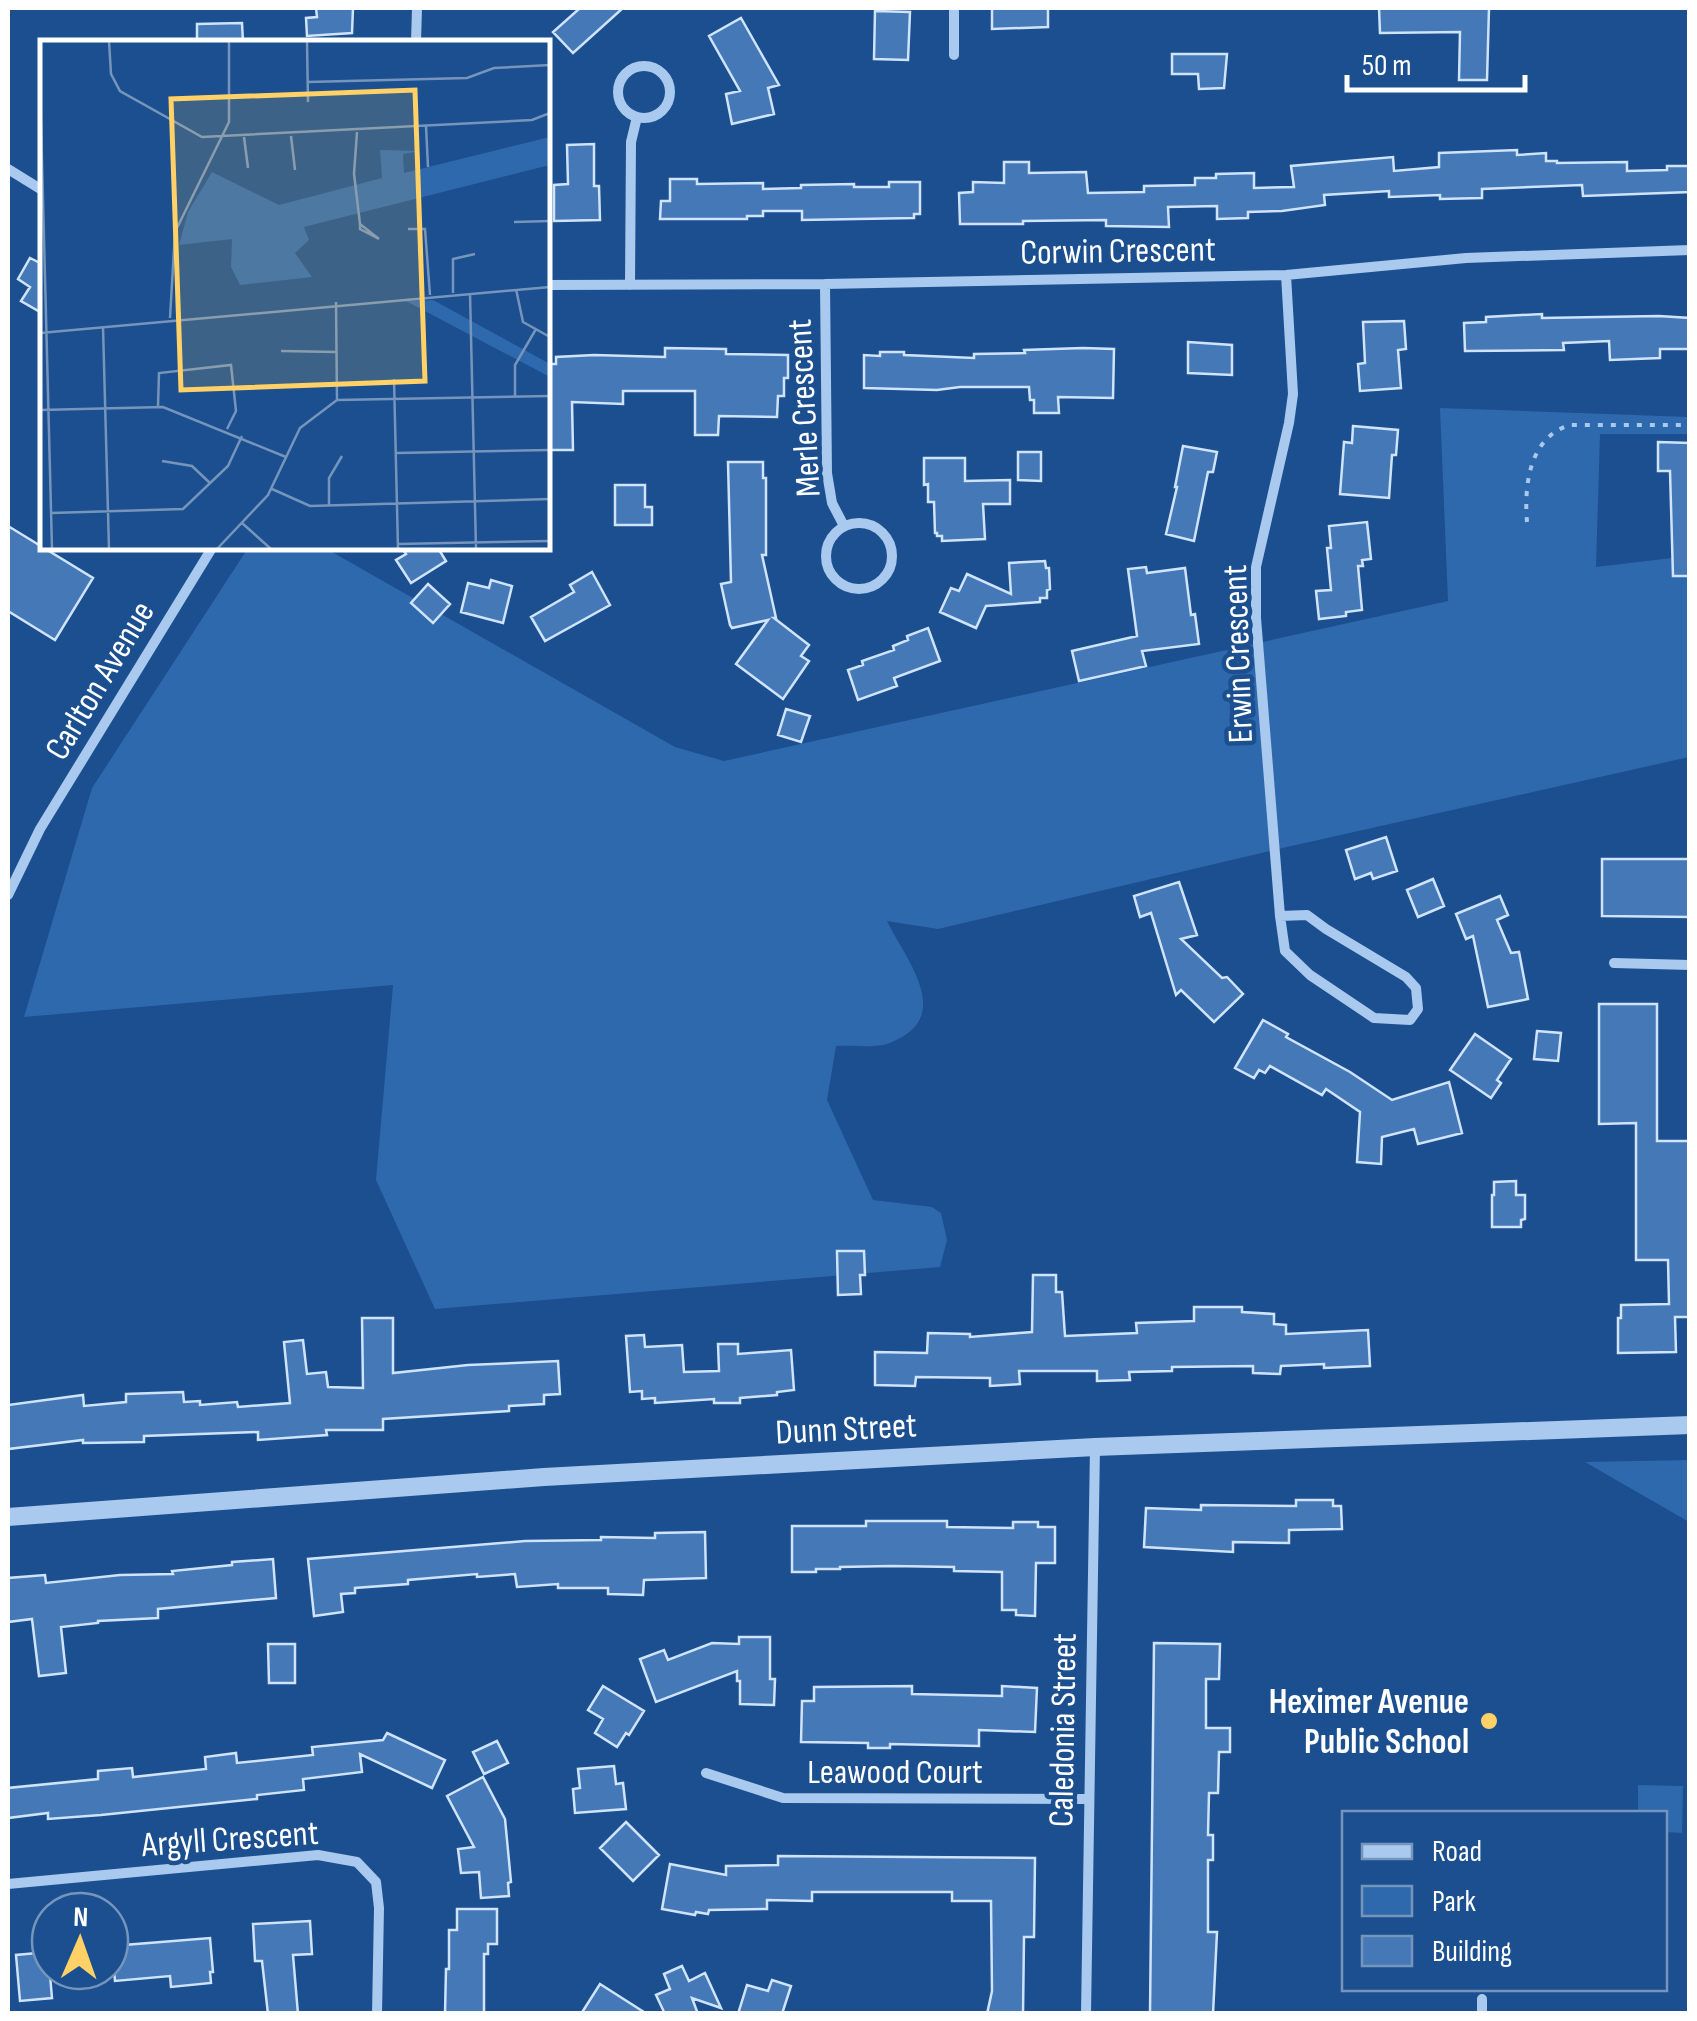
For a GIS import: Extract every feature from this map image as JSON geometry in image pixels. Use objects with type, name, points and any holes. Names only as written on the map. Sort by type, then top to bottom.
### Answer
[{"type":"street","points":[[416,40],[417,8]]},
{"type":"street","points":[[954,8],[954,55]]},
{"type":"street","points":[[650,67],[668,82],[669,99],[653,116],[637,117],[622,106],[620,81],[633,69],[650,67]]},
{"type":"street","points":[[630,285],[631,142],[637,117]]},
{"type":"street","points":[[8,169],[40,189]]},
{"type":"street","name":"Corwin Crescent","points":[[550,284],[825,284],[1286,274],[1466,258],[1690,250]]},
{"type":"street","name":"Erwin Crescent","points":[[1280,916],[1307,915],[1406,976],[1416,988],[1418,1009],[1410,1020],[1374,1018],[1310,975],[1285,951],[1280,916],[1256,618],[1256,567],[1293,394],[1286,274]]},
{"type":"street","name":"Merle Crescent","points":[[825,284],[827,472],[832,503],[844,526]]},
{"type":"street","name":"Merle Crescent","points":[[870,524],[886,536],[891,546],[893,556],[886,576],[869,588],[847,587],[830,572],[826,550],[830,539],[844,526],[870,524]]},
{"type":"street","name":"Carlton Avenue","points":[[8,896],[40,829],[211,550]]},
{"type":"street","points":[[1614,963],[1690,965]]},
{"type":"street","name":"Dunn Street","points":[[8,1517],[524,1478],[1095,1447],[1690,1425]]},
{"type":"street","name":"Caledonia Street","points":[[1086,2014],[1095,1447]]},
{"type":"street","name":"Leawood Court","points":[[706,1772],[783,1798],[1088,1799]]},
{"type":"street","name":"Argyll Crescent","points":[[8,1884],[318,1856],[357,1862],[376,1882],[378,2014]]},
{"type":"street","points":[[1482,1999],[1482,2014]]},
{"type":"path","points":[[1527,522],[1528,471],[1532,459],[1559,428],[1570,424],[1690,425]]},
{"type":"green space","points":[[1440,408],[1689,417],[1689,434],[1600,434],[1596,567],[1689,556],[1689,757],[938,929],[887,921],[920,986],[920,1018],[911,1031],[886,1044],[836,1046],[827,1100],[873,1200],[932,1207],[941,1213],[947,1240],[940,1267],[435,1309],[376,1180],[393,985],[24,1017],[92,788],[247,550],[329,550],[675,747],[724,761],[1448,601]]},
{"type":"green space","points":[[1689,1460],[1689,1522],[1585,1462]]},
{"type":"green space","points":[[1638,1785],[1683,1786],[1682,1833],[1667,1832],[1667,1811],[1638,1811]]},
{"type":"building","points":[[316,8],[353,8],[352,33],[307,36],[306,18],[317,17]]},
{"type":"building","points":[[580,8],[623,8],[573,53],[553,32]]},
{"type":"building","points":[[992,8],[1048,8],[1048,27],[992,29]]},
{"type":"building","points":[[1379,8],[1489,8],[1487,80],[1459,80],[1460,32],[1380,33]]},
{"type":"building","points":[[875,11],[910,12],[908,60],[874,59]]},
{"type":"building","points":[[741,18],[779,85],[768,88],[774,114],[732,124],[726,94],[740,91],[709,36]]},
{"type":"building","points":[[242,23],[243,40],[197,40],[197,24]]},
{"type":"building","points":[[1172,54],[1227,54],[1224,88],[1199,89],[1198,74],[1172,74]]},
{"type":"building","points":[[594,144],[594,186],[599,186],[600,220],[554,221],[554,185],[568,184],[567,145]]},
{"type":"building","points":[[1517,150],[1517,155],[1546,153],[1546,161],[1557,163],[1627,162],[1627,171],[1690,166],[1690,192],[1583,196],[1582,185],[1482,189],[1482,198],[1440,199],[1440,195],[1389,197],[1389,191],[1324,195],[1325,205],[1248,212],[1248,218],[1217,219],[1217,206],[1168,207],[1169,227],[1106,226],[1106,220],[960,224],[959,193],[973,192],[973,182],[1004,183],[1004,162],[1029,162],[1029,173],[1086,172],[1088,193],[1144,192],[1144,186],[1195,185],[1195,178],[1216,178],[1216,174],[1254,173],[1254,188],[1294,187],[1291,166],[1393,157],[1394,171],[1439,167],[1439,153]]},
{"type":"building","points":[[670,179],[697,179],[697,184],[763,183],[763,189],[854,184],[889,187],[889,182],[920,182],[920,214],[914,214],[914,218],[802,220],[802,211],[763,211],[763,216],[747,219],[660,219],[661,201],[670,201]]},
{"type":"building","points":[[30,258],[40,263],[40,312],[21,301],[30,287],[18,279]]},
{"type":"building","points":[[1542,314],[1542,318],[1690,318],[1690,349],[1660,349],[1660,358],[1610,360],[1609,341],[1563,343],[1564,350],[1465,351],[1464,323],[1486,322],[1486,317]]},
{"type":"building","points":[[1404,321],[1406,349],[1398,350],[1401,388],[1360,391],[1358,364],[1365,363],[1363,322]]},
{"type":"building","points":[[1188,342],[1232,345],[1232,375],[1188,373]]},
{"type":"building","points":[[665,348],[788,355],[788,378],[784,378],[784,396],[778,396],[777,417],[719,416],[718,435],[695,435],[695,391],[623,391],[623,404],[572,402],[573,450],[550,450],[550,364],[556,364],[556,357],[665,357]]},
{"type":"building","points":[[1114,349],[1113,398],[1058,397],[1059,413],[1034,413],[1029,387],[864,388],[864,355],[880,356],[880,352],[974,358],[974,354]]},
{"type":"building","points":[[1353,426],[1398,430],[1389,498],[1340,494],[1344,442],[1352,443]]},
{"type":"building","points":[[1658,442],[1690,443],[1690,576],[1673,576],[1670,471],[1658,471]]},
{"type":"building","points":[[1183,446],[1217,452],[1213,472],[1208,472],[1194,541],[1166,534]]},
{"type":"building","points":[[1018,452],[1041,452],[1041,481],[1018,480]]},
{"type":"building","points":[[924,458],[965,458],[965,481],[1010,480],[1010,504],[983,504],[985,539],[942,541],[942,536],[937,536],[934,502],[928,502],[928,484],[924,485]]},
{"type":"building","points":[[728,462],[763,462],[766,555],[762,555],[774,618],[809,645],[801,656],[809,661],[783,699],[736,664],[768,620],[732,628],[730,625],[721,584],[731,582]]},
{"type":"building","points":[[615,485],[645,485],[645,507],[652,507],[652,525],[615,525]]},
{"type":"building","points":[[1367,522],[1371,559],[1362,560],[1363,566],[1358,566],[1362,610],[1319,619],[1316,591],[1331,590],[1329,526]]},
{"type":"building","points":[[8,526],[40,546],[40,550],[47,550],[93,578],[55,640],[8,611]]},
{"type":"building","points":[[403,550],[439,550],[446,561],[411,583],[396,560],[406,554]]},
{"type":"building","points":[[1045,561],[1050,589],[1047,598],[1040,598],[1040,602],[986,606],[976,628],[940,612],[951,588],[959,591],[967,574],[1011,594],[1009,563]]},
{"type":"building","points":[[1146,567],[1147,573],[1185,568],[1199,644],[1142,651],[1146,666],[1079,681],[1072,651],[1137,636],[1128,569]]},
{"type":"building","points":[[592,572],[610,605],[545,641],[531,617],[574,592],[570,585]]},
{"type":"building","points":[[491,580],[512,586],[503,623],[461,612],[468,583],[489,588]]},
{"type":"building","points":[[428,584],[450,604],[433,623],[411,603]]},
{"type":"building","points":[[928,628],[940,661],[894,678],[897,686],[858,700],[848,670],[894,650],[893,646],[908,640],[907,636]]},
{"type":"building","points":[[786,709],[810,716],[801,742],[778,735]]},
{"type":"building","points":[[1386,837],[1397,871],[1373,879],[1371,873],[1355,879],[1346,850]]},
{"type":"building","points":[[1602,859],[1690,859],[1690,917],[1602,916]]},
{"type":"building","points":[[1433,879],[1444,906],[1418,917],[1407,890]]},
{"type":"building","points":[[1179,882],[1197,935],[1181,939],[1243,994],[1214,1022],[1181,990],[1176,995],[1151,913],[1140,917],[1134,896]]},
{"type":"building","points":[[1500,896],[1508,915],[1497,920],[1511,953],[1519,952],[1528,999],[1488,1007],[1473,936],[1466,939],[1456,914]]},
{"type":"building","points":[[1599,1004],[1657,1004],[1657,1141],[1690,1141],[1690,1317],[1675,1317],[1676,1352],[1618,1353],[1621,1305],[1669,1304],[1668,1260],[1636,1260],[1636,1123],[1599,1124]]},
{"type":"building","points":[[1263,1020],[1392,1100],[1449,1082],[1462,1133],[1418,1144],[1414,1129],[1382,1137],[1381,1164],[1357,1162],[1360,1112],[1326,1089],[1322,1095],[1270,1066],[1265,1073],[1259,1070],[1254,1078],[1235,1068]]},
{"type":"building","points":[[1537,1031],[1561,1033],[1558,1061],[1534,1059]]},
{"type":"building","points":[[1475,1034],[1511,1059],[1491,1098],[1450,1070]]},
{"type":"building","points":[[1516,1181],[1516,1195],[1525,1195],[1521,1227],[1492,1227],[1494,1182]]},
{"type":"building","points":[[837,1251],[864,1251],[861,1294],[838,1295]]},
{"type":"building","points":[[1033,1275],[1056,1275],[1056,1292],[1062,1292],[1065,1336],[1137,1333],[1136,1323],[1194,1321],[1194,1307],[1242,1307],[1242,1312],[1274,1314],[1274,1324],[1286,1325],[1286,1334],[1368,1330],[1370,1366],[1281,1366],[1280,1374],[1253,1373],[1253,1366],[1172,1367],[1172,1371],[1129,1372],[1130,1380],[1097,1381],[1097,1371],[1019,1371],[1020,1384],[990,1386],[990,1378],[916,1377],[915,1386],[875,1385],[875,1352],[927,1353],[928,1333],[970,1337],[1032,1332]]},
{"type":"building","points":[[362,1318],[393,1318],[393,1373],[558,1361],[560,1394],[544,1395],[544,1404],[509,1406],[509,1411],[383,1419],[383,1430],[326,1430],[327,1435],[258,1440],[258,1432],[144,1436],[144,1442],[83,1440],[8,1449],[8,1405],[83,1395],[84,1406],[126,1402],[126,1394],[183,1392],[184,1402],[200,1401],[200,1405],[290,1403],[284,1342],[303,1340],[307,1374],[326,1372],[328,1387],[363,1388]]},
{"type":"building","points":[[644,1335],[645,1347],[682,1345],[684,1372],[719,1371],[718,1344],[738,1344],[738,1354],[791,1350],[794,1390],[740,1398],[740,1403],[714,1403],[714,1399],[655,1403],[655,1398],[642,1399],[642,1391],[630,1392],[626,1336]]},
{"type":"building","points":[[1296,1500],[1333,1500],[1333,1506],[1341,1506],[1342,1529],[1289,1530],[1289,1543],[1233,1542],[1233,1552],[1144,1547],[1146,1508],[1296,1506]]},
{"type":"building","points":[[866,1521],[947,1521],[947,1527],[1013,1528],[1013,1522],[1038,1522],[1038,1527],[1055,1527],[1055,1563],[1036,1563],[1035,1616],[1002,1610],[1002,1572],[892,1566],[792,1572],[792,1526],[866,1526]]},
{"type":"building","points":[[705,1532],[706,1578],[644,1580],[643,1595],[608,1594],[608,1588],[558,1588],[558,1584],[517,1587],[515,1574],[477,1574],[355,1588],[355,1593],[341,1594],[343,1612],[314,1616],[308,1559],[525,1541],[655,1538],[655,1533]]},
{"type":"building","points":[[273,1559],[276,1598],[158,1609],[158,1618],[61,1627],[66,1673],[39,1676],[32,1619],[8,1622],[8,1578],[45,1575],[46,1583],[173,1574],[172,1571]]},
{"type":"building","points":[[739,1637],[770,1637],[774,1705],[740,1704],[737,1671],[656,1702],[640,1659],[664,1650],[668,1660],[712,1643],[739,1644]]},
{"type":"building","points":[[1154,1643],[1220,1644],[1219,1679],[1206,1679],[1206,1728],[1230,1728],[1230,1752],[1219,1752],[1218,1793],[1209,1793],[1208,1835],[1213,1835],[1213,1860],[1208,1860],[1208,1932],[1217,1932],[1213,2014],[1150,2014]]},
{"type":"building","points":[[268,1644],[295,1644],[295,1683],[269,1683]]},
{"type":"building","points":[[603,1686],[644,1711],[617,1747],[595,1733],[603,1719],[588,1710]]},
{"type":"building","points":[[912,1686],[912,1694],[1002,1696],[1002,1686],[1037,1688],[1035,1732],[979,1730],[979,1746],[890,1744],[890,1748],[868,1748],[868,1743],[801,1742],[802,1701],[814,1701],[814,1687]]},
{"type":"building","points":[[387,1733],[445,1760],[432,1788],[360,1754],[362,1772],[303,1779],[304,1790],[257,1795],[257,1799],[101,1815],[48,1819],[48,1813],[8,1818],[8,1788],[98,1779],[98,1771],[132,1768],[133,1777],[206,1769],[205,1757],[236,1753],[237,1763],[313,1755],[312,1747],[383,1740]]},
{"type":"building","points":[[497,1741],[508,1763],[484,1774],[473,1752]]},
{"type":"building","points":[[614,1766],[616,1784],[623,1783],[626,1809],[575,1813],[573,1789],[580,1788],[578,1769]]},
{"type":"building","points":[[483,1777],[505,1819],[509,1896],[481,1898],[479,1872],[461,1873],[458,1849],[474,1847],[447,1796]]},
{"type":"building","points":[[626,1822],[659,1855],[633,1881],[600,1848]]},
{"type":"building","points":[[778,1856],[1035,1858],[1034,1937],[1024,1937],[1023,2014],[987,2014],[992,1991],[991,1901],[952,1901],[952,1892],[812,1892],[812,1901],[767,1900],[767,1909],[709,1910],[708,1914],[695,1915],[662,1909],[670,1864],[726,1875],[726,1866],[778,1865]]},
{"type":"building","points":[[457,1909],[497,1909],[497,1944],[488,1944],[488,1954],[484,1954],[484,2014],[445,2014],[449,1930],[457,1930]]},
{"type":"building","points":[[310,1921],[312,1954],[293,1955],[298,2014],[268,2014],[262,1961],[255,1961],[253,1924]]},
{"type":"building","points":[[210,1938],[211,1983],[171,1987],[170,1976],[130,1980],[130,1945]]},
{"type":"building","points":[[30,1954],[30,1991],[51,1991],[52,1998],[20,2001],[16,1955]]},
{"type":"building","points":[[682,1966],[689,1981],[705,1973],[721,2008],[692,1998],[698,2014],[665,2014],[656,1995],[670,1989],[664,1974]]},
{"type":"building","points":[[772,1980],[791,1986],[782,2014],[738,2014],[747,1985],[768,1991]]},
{"type":"building","points":[[600,1984],[647,2014],[581,2014]]},
{"type":"place","name":"Heximer Avenue Public School","points":[[1489,1721]]}]
